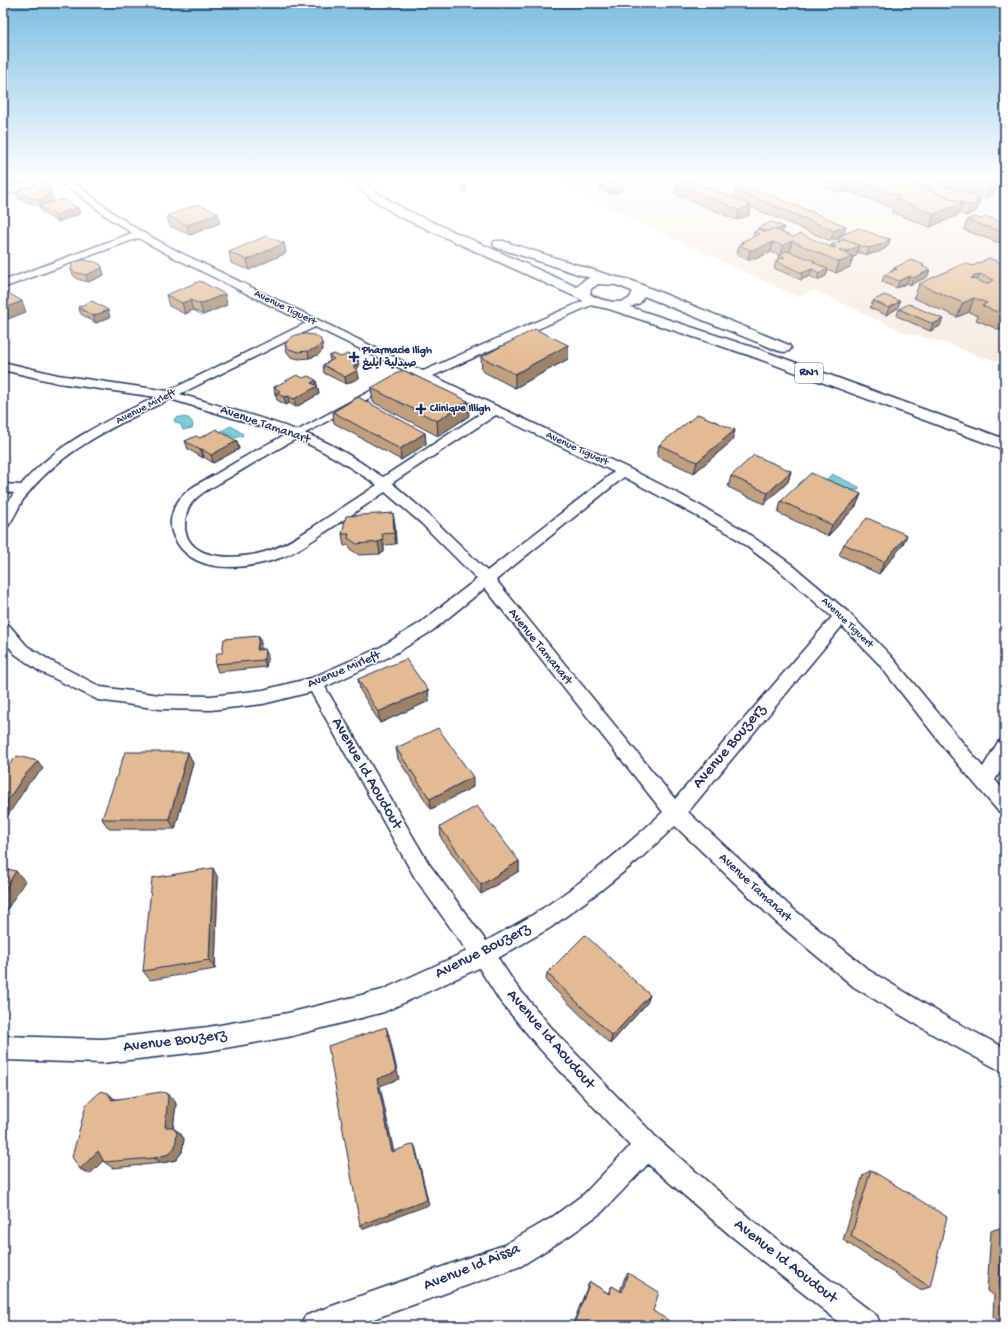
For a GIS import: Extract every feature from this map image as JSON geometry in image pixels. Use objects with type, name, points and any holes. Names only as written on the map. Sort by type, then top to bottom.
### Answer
[{"type":"highway","name":"RN1","points":[[459,239],[588,298],[756,353],[1005,444]]},
{"type":"highway","name":"RN1","points":[[485,239],[607,279],[624,281],[638,289],[766,341],[972,417]]},
{"type":"highway","name":"RN1","points":[[588,298],[583,290],[585,286],[590,283],[607,279]]},
{"type":"highway","name":"RN1","points":[[612,306],[628,304],[634,301],[638,298],[638,289]]},
{"type":"street","points":[[3,285],[126,239]]},
{"type":"street","name":"Avenue Tiguert","points":[[148,239],[185,259],[623,471],[676,498],[735,531],[786,568],[842,616],[884,659],[953,745],[1005,805]]},
{"type":"street","points":[[495,410],[303,539],[272,555],[256,560],[233,562],[206,559],[190,550],[180,537],[178,530],[179,514],[185,502],[200,489],[296,434],[419,373],[588,298]]},
{"type":"street","name":"Avenue Mirleft","points":[[3,523],[8,511],[22,489],[55,460],[87,438],[314,322]]},
{"type":"street","name":"Avenue Tamanart","points":[[3,366],[58,379],[169,395],[208,405],[296,434],[344,458],[384,484],[431,524],[487,580],[675,813],[784,915],[862,979],[942,1027],[1005,1061]]},
{"type":"street","name":"Avenue Mirleft","points":[[3,629],[21,650],[45,666],[98,692],[160,702],[212,703],[263,697],[315,684],[385,652],[426,627],[623,471]]},
{"type":"street","points":[[3,488],[22,489]]},
{"type":"street","name":"Avenue Bouzerz","points":[[3,1048],[103,1051],[208,1039],[288,1025],[384,1001],[483,955],[542,921],[635,851],[675,813],[842,616]]},
{"type":"street","name":"Avenue Id Aoudout","points":[[315,684],[422,871],[483,955],[508,993],[548,1041],[647,1146],[739,1226],[867,1326]]},
{"type":"street","points":[[984,781],[1005,747]]},
{"type":"street","name":"Avenue Id Aissa","points":[[315,1326],[511,1256],[560,1227],[593,1203],[647,1146]]},
{"type":"shaded area","points":[[676,239],[1005,239],[1005,364],[986,357],[982,358],[953,345],[906,333],[814,290],[798,297]]},
{"type":"water","points":[[180,417],[190,420],[193,426],[192,428],[183,430],[181,425],[174,421],[175,418]]},
{"type":"water","points":[[231,426],[243,434],[242,436],[235,438],[221,431]]},
{"type":"water","points":[[832,474],[859,487],[859,490],[850,490],[826,480]]},
{"type":"building","points":[[259,239],[274,239],[284,243],[247,260],[229,252]]},
{"type":"building","points":[[748,239],[812,239],[833,248],[836,247],[831,245],[843,240],[850,241],[859,246],[847,251],[841,249],[839,250],[853,257],[839,262],[792,241],[783,246],[773,242],[757,249],[750,250],[739,245],[744,243],[741,242]]},
{"type":"building","points":[[845,239],[890,239],[883,244],[869,248],[860,246]]},
{"type":"building","points":[[787,251],[815,261],[813,262],[828,269],[819,273],[812,269],[802,273],[776,261],[785,257],[779,255]]},
{"type":"building","points":[[989,258],[1005,265],[1005,315],[982,306],[987,303],[974,298],[963,303],[919,284],[965,263],[973,266]],"holes":[[[980,274],[994,280],[986,284],[971,278]]]},
{"type":"building","points":[[84,260],[96,262],[101,265],[102,268],[86,275],[74,272],[71,269],[73,262]]},
{"type":"building","points":[[911,260],[924,265],[922,266],[930,270],[913,278],[910,276],[899,281],[884,275],[897,269],[894,268]]},
{"type":"building","points":[[200,281],[225,294],[200,304],[190,300],[182,303],[166,295]]},
{"type":"building","points":[[3,290],[22,301],[3,309]]},
{"type":"building","points":[[884,295],[900,301],[889,308],[873,301]]},
{"type":"building","points":[[92,301],[108,310],[93,316],[78,307]]},
{"type":"building","points":[[909,304],[943,319],[933,324],[899,309]]},
{"type":"building","points":[[535,329],[568,345],[515,374],[481,357]]},
{"type":"building","points":[[295,335],[314,335],[320,338],[322,343],[317,348],[298,352],[289,349],[285,345],[288,340]]},
{"type":"building","points":[[334,354],[341,357],[347,354],[358,359],[352,363],[357,365],[353,367],[358,370],[345,377],[323,365],[334,359],[329,356]]},
{"type":"building","points":[[403,370],[468,401],[437,421],[371,388]]},
{"type":"building","points":[[297,375],[303,378],[308,376],[316,380],[311,383],[318,386],[294,399],[288,396],[284,397],[276,393],[280,391],[274,387]]},
{"type":"building","points":[[358,397],[425,433],[400,449],[333,412]]},
{"type":"building","points":[[698,414],[735,430],[697,462],[659,445]]},
{"type":"building","points":[[216,429],[237,441],[211,455],[185,441],[196,436],[200,438]]},
{"type":"building","points":[[754,455],[791,471],[768,493],[731,476]]},
{"type":"building","points":[[811,473],[861,494],[832,525],[781,501]]},
{"type":"building","points":[[393,513],[394,533],[382,534],[383,540],[378,542],[357,544],[348,538],[349,534],[342,534],[346,516]]},
{"type":"building","points":[[867,518],[907,535],[884,562],[844,544]]},
{"type":"building","points":[[259,636],[257,650],[265,649],[264,660],[215,664],[217,653],[222,653],[224,639]]},
{"type":"building","points":[[406,659],[428,690],[378,712],[358,679]]},
{"type":"building","points":[[438,728],[473,777],[430,799],[396,748]]},
{"type":"building","points":[[125,752],[188,752],[169,819],[102,819]]},
{"type":"building","points":[[17,756],[38,761],[24,776],[3,807],[3,771]]},
{"type":"building","points":[[477,806],[519,861],[481,885],[440,827]]},
{"type":"building","points":[[3,868],[16,871],[3,892]]},
{"type":"building","points":[[213,868],[209,960],[143,971],[152,878]]},
{"type":"building","points":[[585,935],[650,995],[612,1036],[547,973]]},
{"type":"building","points":[[386,1027],[396,1072],[377,1079],[392,1152],[414,1144],[427,1200],[360,1225],[328,1046]]},
{"type":"building","points":[[101,1091],[108,1093],[112,1100],[161,1092],[166,1093],[168,1097],[165,1127],[173,1127],[177,1133],[175,1147],[169,1154],[154,1158],[104,1162],[98,1151],[80,1169],[72,1157],[86,1105]]},
{"type":"building","points":[[871,1170],[947,1217],[930,1287],[851,1236]]},
{"type":"building","points":[[1002,1227],[1005,1228],[1005,1291],[999,1289]]},
{"type":"building","points":[[628,1273],[659,1292],[653,1311],[668,1320],[666,1326],[573,1326],[590,1282],[609,1294],[612,1286],[622,1292]]},
{"type":"building","points":[[735,1322],[743,1326],[734,1326]]},
{"type":"place","name":"Pharmacie Iligh صيدلية ايليغ","points":[[354,357]]},
{"type":"place","name":"Clinique Illigh","points":[[421,409]]}]
